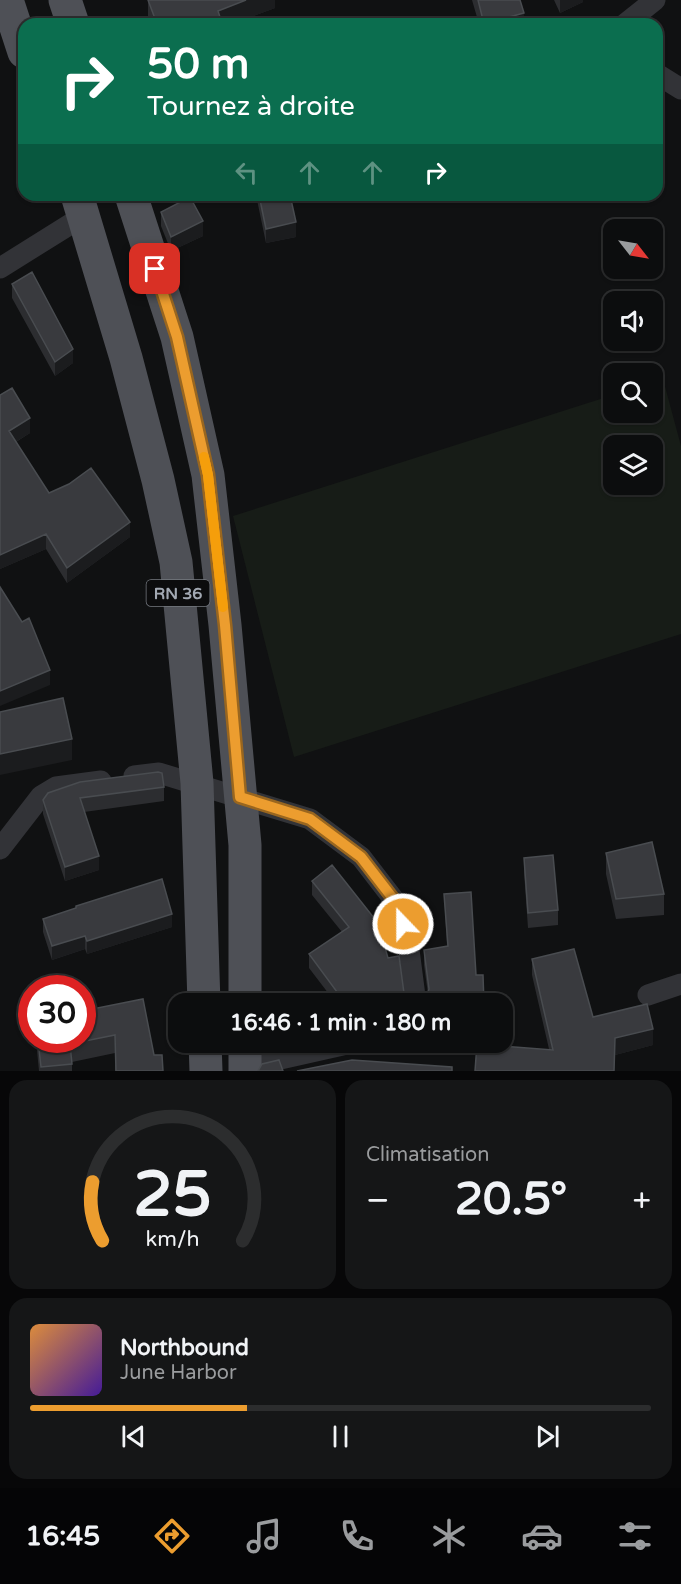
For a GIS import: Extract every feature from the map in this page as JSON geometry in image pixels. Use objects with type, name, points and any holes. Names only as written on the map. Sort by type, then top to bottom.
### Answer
[{"type":"main road","points":[[7,0],[18,34]]},
{"type":"main road","points":[[65,0],[72,18]]},
{"type":"main road","name":"RN 36","points":[[140,201],[177,337],[208,475],[225,625],[245,845],[245,993]]},
{"type":"main road","name":"RN 36","points":[[81,205],[159,480],[176,562],[197,783],[204,993]]},
{"type":"main road","points":[[205,1053],[206,1071]]},
{"type":"street","points":[[633,18],[655,0]]},
{"type":"street","points":[[663,78],[681,89]]},
{"type":"street","points":[[0,268],[81,205]]},
{"type":"street","points":[[0,849],[40,796],[56,787],[159,773],[310,819],[361,857],[398,905],[408,942],[415,993]]},
{"type":"street","points":[[648,995],[681,984]]},
{"type":"street","points":[[245,1060],[288,1053]]},
{"type":"shaded area","points":[[663,379],[681,446],[681,634],[294,757],[233,516],[603,398],[603,423],[663,423]]},
{"type":"building","points":[[148,0],[246,0],[218,11],[220,18],[155,18]]},
{"type":"building","points":[[478,0],[520,0],[524,13],[506,18],[482,18]]},
{"type":"building","points":[[182,201],[192,201],[203,221],[171,237],[161,212]]},
{"type":"building","points":[[260,201],[291,201],[296,222],[266,229]]},
{"type":"building","points":[[32,272],[73,349],[55,362],[12,284]]},
{"type":"building","points":[[12,388],[30,418],[9,431],[49,493],[69,484],[91,468],[130,522],[67,568],[46,534],[0,555],[0,395]]},
{"type":"building","points":[[0,587],[22,622],[29,618],[50,670],[0,691]]},
{"type":"building","points":[[63,698],[72,739],[0,754],[0,712]]},
{"type":"building","points":[[162,773],[164,787],[80,798],[99,856],[65,867],[43,800],[48,793],[80,782]]},
{"type":"building","points":[[652,842],[664,894],[616,899],[606,853]]},
{"type":"building","points":[[553,855],[558,910],[528,913],[524,858]]},
{"type":"building","points":[[332,865],[378,923],[388,958],[399,956],[404,993],[338,993],[309,954],[349,927],[312,881]]},
{"type":"building","points":[[162,879],[172,914],[87,941],[85,936],[52,946],[43,919],[76,908],[76,906]]},
{"type":"building","points":[[471,892],[476,975],[483,975],[484,993],[428,993],[424,950],[448,946],[444,894]]},
{"type":"building","points":[[574,949],[593,1017],[647,1004],[653,1029],[615,1038],[614,1071],[475,1071],[476,1053],[513,1053],[513,1047],[553,1050],[532,959]]},
{"type":"building","points":[[143,999],[154,1055],[162,1055],[163,1071],[116,1071],[115,1035],[96,1039],[96,1008]]},
{"type":"building","points":[[39,1053],[71,1053],[72,1064],[41,1067]]},
{"type":"building","points":[[279,1060],[283,1071],[258,1071],[262,1064]]},
{"type":"building","points":[[352,1060],[452,1067],[452,1071],[297,1071]]},
{"type":"slow traffic","points":[[204,457],[223,607]]},
{"type":"route","points":[[155,269],[177,337],[208,475],[225,625],[240,797],[310,819],[361,857],[398,905],[403,924]]}]
